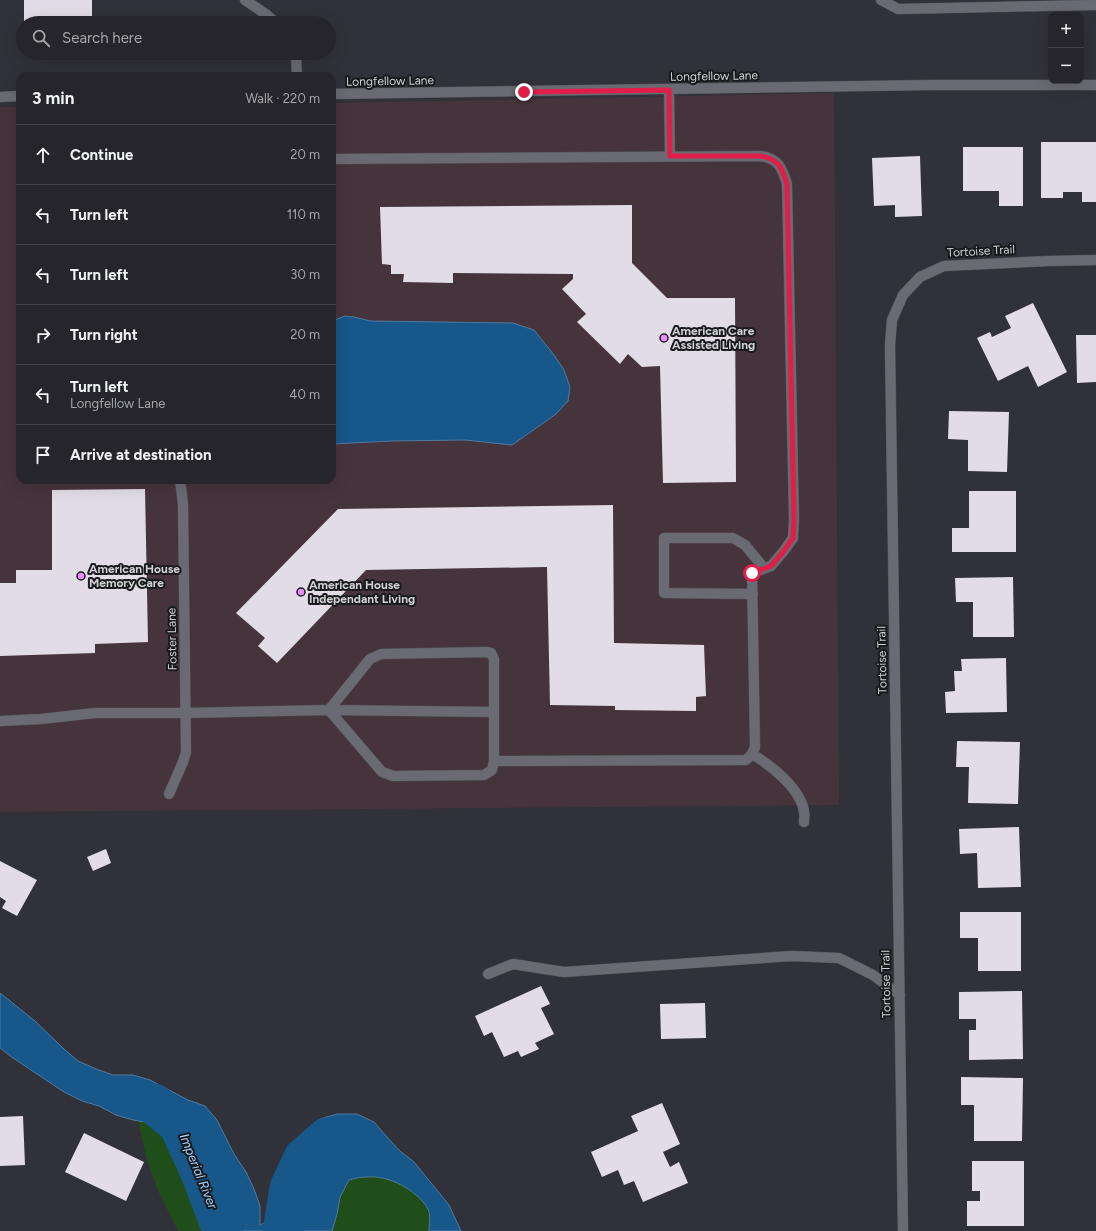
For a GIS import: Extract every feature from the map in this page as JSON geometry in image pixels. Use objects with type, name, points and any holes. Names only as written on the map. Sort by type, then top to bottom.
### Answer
[{"type":"street","points":[[245,0],[268,16]]},
{"type":"street","points":[[881,0],[898,9],[1096,6]]},
{"type":"street","points":[[296,60],[297,72]]},
{"type":"street","name":"Longfellow Lane","points":[[336,94],[1096,85]]},
{"type":"street","points":[[669,90],[670,156]]},
{"type":"street","points":[[0,97],[16,96]]},
{"type":"street","points":[[336,159],[761,156],[769,157],[778,163],[783,170],[787,184],[794,512],[793,538],[771,566],[752,573],[755,747],[752,754],[746,760],[494,761]]},
{"type":"street","name":"Tortoise Trail","points":[[903,1231],[890,345],[892,320],[903,295],[920,277],[944,266],[1096,260]]},
{"type":"street","name":"Foster Lane","points":[[168,794],[186,752],[183,504],[180,484]]},
{"type":"street","points":[[753,594],[664,593],[664,538],[733,538],[745,545],[764,568]]},
{"type":"street","points":[[491,653],[494,659],[494,761],[492,770],[484,775],[393,776],[382,772],[329,710],[370,659],[381,654],[491,653]]},
{"type":"street","points":[[0,722],[95,713],[329,710],[494,712]]},
{"type":"street","points":[[752,754],[766,762],[788,783],[800,799],[804,813],[804,822]]},
{"type":"street","points":[[488,974],[513,964],[564,972],[792,956],[839,958],[873,975],[900,995]]},
{"type":"shaded area","points":[[834,93],[839,805],[0,812],[0,107],[16,107],[16,484],[336,484],[336,103]]},
{"type":"green space","points":[[138,1121],[151,1123],[171,1140],[188,1146],[202,1157],[214,1172],[217,1189],[217,1231],[178,1231],[159,1193],[147,1160]]},
{"type":"green space","points":[[369,1176],[386,1179],[403,1185],[417,1196],[429,1210],[429,1231],[332,1231],[340,1197],[349,1180]]},
{"type":"water","points":[[345,316],[370,321],[513,323],[534,330],[564,370],[570,387],[568,401],[556,414],[512,445],[465,440],[336,444],[336,319]]},
{"type":"water","points":[[0,993],[35,1021],[78,1061],[113,1075],[133,1075],[150,1080],[188,1100],[205,1106],[217,1120],[254,1189],[260,1206],[260,1225],[277,1217],[300,1188],[311,1137],[320,1119],[337,1114],[357,1114],[374,1122],[400,1151],[414,1162],[449,1205],[461,1231],[429,1231],[429,1211],[417,1196],[402,1185],[393,1181],[384,1178],[367,1177],[349,1180],[340,1197],[332,1231],[217,1231],[217,1189],[214,1172],[202,1157],[188,1146],[171,1140],[151,1123],[116,1115],[99,1106],[82,1101],[64,1092],[0,1048]]},
{"type":"building","points":[[24,0],[92,0],[92,16],[24,16]]},
{"type":"building","points":[[1041,142],[1096,142],[1096,202],[1082,202],[1082,192],[1063,192],[1063,198],[1041,198]]},
{"type":"building","points":[[963,147],[1023,147],[1023,206],[999,206],[999,191],[963,191]]},
{"type":"building","points":[[920,156],[922,216],[895,217],[895,205],[874,206],[872,158]]},
{"type":"building","name":"American Care Assisted Living","points":[[632,205],[632,263],[667,298],[735,298],[736,482],[663,483],[660,366],[642,367],[628,354],[620,364],[577,322],[586,314],[562,289],[573,279],[573,274],[453,273],[453,283],[403,282],[404,274],[391,274],[391,265],[382,264],[380,207]]},
{"type":"building","points":[[1033,303],[1067,372],[1038,387],[1028,366],[998,381],[977,338],[990,332],[992,337],[1011,328],[1005,316]]},
{"type":"building","points":[[1076,335],[1096,335],[1096,382],[1077,383]]},
{"type":"building","points":[[949,411],[1009,412],[1007,472],[968,471],[968,440],[948,439]]},
{"type":"building","name":"American House Memory Care","points":[[145,489],[148,642],[95,644],[95,653],[0,656],[0,583],[16,583],[16,570],[52,570],[52,490]]},
{"type":"building","points":[[969,491],[1016,491],[1016,552],[952,552],[952,528],[969,528]]},
{"type":"building","name":"American House Independant Living","points":[[613,505],[614,643],[704,645],[706,696],[696,697],[696,711],[615,710],[615,706],[550,705],[547,567],[366,570],[277,663],[258,646],[265,638],[236,613],[338,509]]},
{"type":"building","points":[[1013,577],[1014,637],[973,637],[973,602],[956,602],[955,578]]},
{"type":"building","points":[[1006,658],[1007,712],[946,713],[945,692],[955,691],[954,671],[962,671],[961,659]]},
{"type":"building","points":[[957,741],[1020,742],[1018,804],[968,803],[969,767],[956,767]]},
{"type":"building","points":[[1019,827],[1021,887],[978,888],[977,853],[960,854],[959,829]]},
{"type":"building","points":[[106,849],[111,863],[93,871],[87,857]]},
{"type":"building","points":[[0,861],[37,880],[17,916],[2,908],[6,901],[0,897]]},
{"type":"building","points":[[960,912],[1021,912],[1021,971],[978,971],[978,938],[960,938]]},
{"type":"building","points":[[541,986],[550,1004],[541,1008],[554,1034],[535,1043],[539,1049],[521,1057],[518,1051],[504,1057],[492,1032],[484,1036],[475,1016]]},
{"type":"building","points":[[1022,991],[1023,1059],[969,1060],[969,1030],[976,1030],[976,1019],[959,1019],[959,992]]},
{"type":"building","points":[[705,1003],[706,1038],[661,1039],[660,1004]]},
{"type":"building","points":[[961,1077],[1023,1078],[1022,1141],[974,1141],[974,1105],[961,1105]]},
{"type":"building","points":[[662,1103],[680,1144],[663,1152],[670,1167],[679,1162],[688,1183],[643,1202],[634,1181],[624,1185],[618,1170],[602,1177],[591,1152],[638,1131],[631,1116]]},
{"type":"building","points":[[23,1116],[25,1165],[0,1166],[0,1117]]},
{"type":"building","points":[[84,1133],[144,1162],[126,1201],[65,1172]]},
{"type":"building","points":[[972,1161],[1024,1161],[1024,1226],[967,1226],[967,1201],[980,1201],[980,1191],[972,1191]]},
{"type":"waterway","name":"Imperial River","points":[[154,1104],[179,1124],[202,1175],[223,1231]]},
{"type":"waterway","name":"Imperial River","points":[[283,1231],[290,1188],[304,1158],[327,1138],[359,1140]]},
{"type":"place","name":"American Care Assisted Living","points":[[664,338]]},
{"type":"place","name":"American House Memory Care","points":[[81,576]]},
{"type":"place","name":"American House Independant Living","points":[[301,592]]},
{"type":"route","points":[[524,92],[669,90],[670,156],[761,156],[769,157],[778,163],[783,170],[787,184],[794,519],[793,538],[771,566],[752,573]]}]
